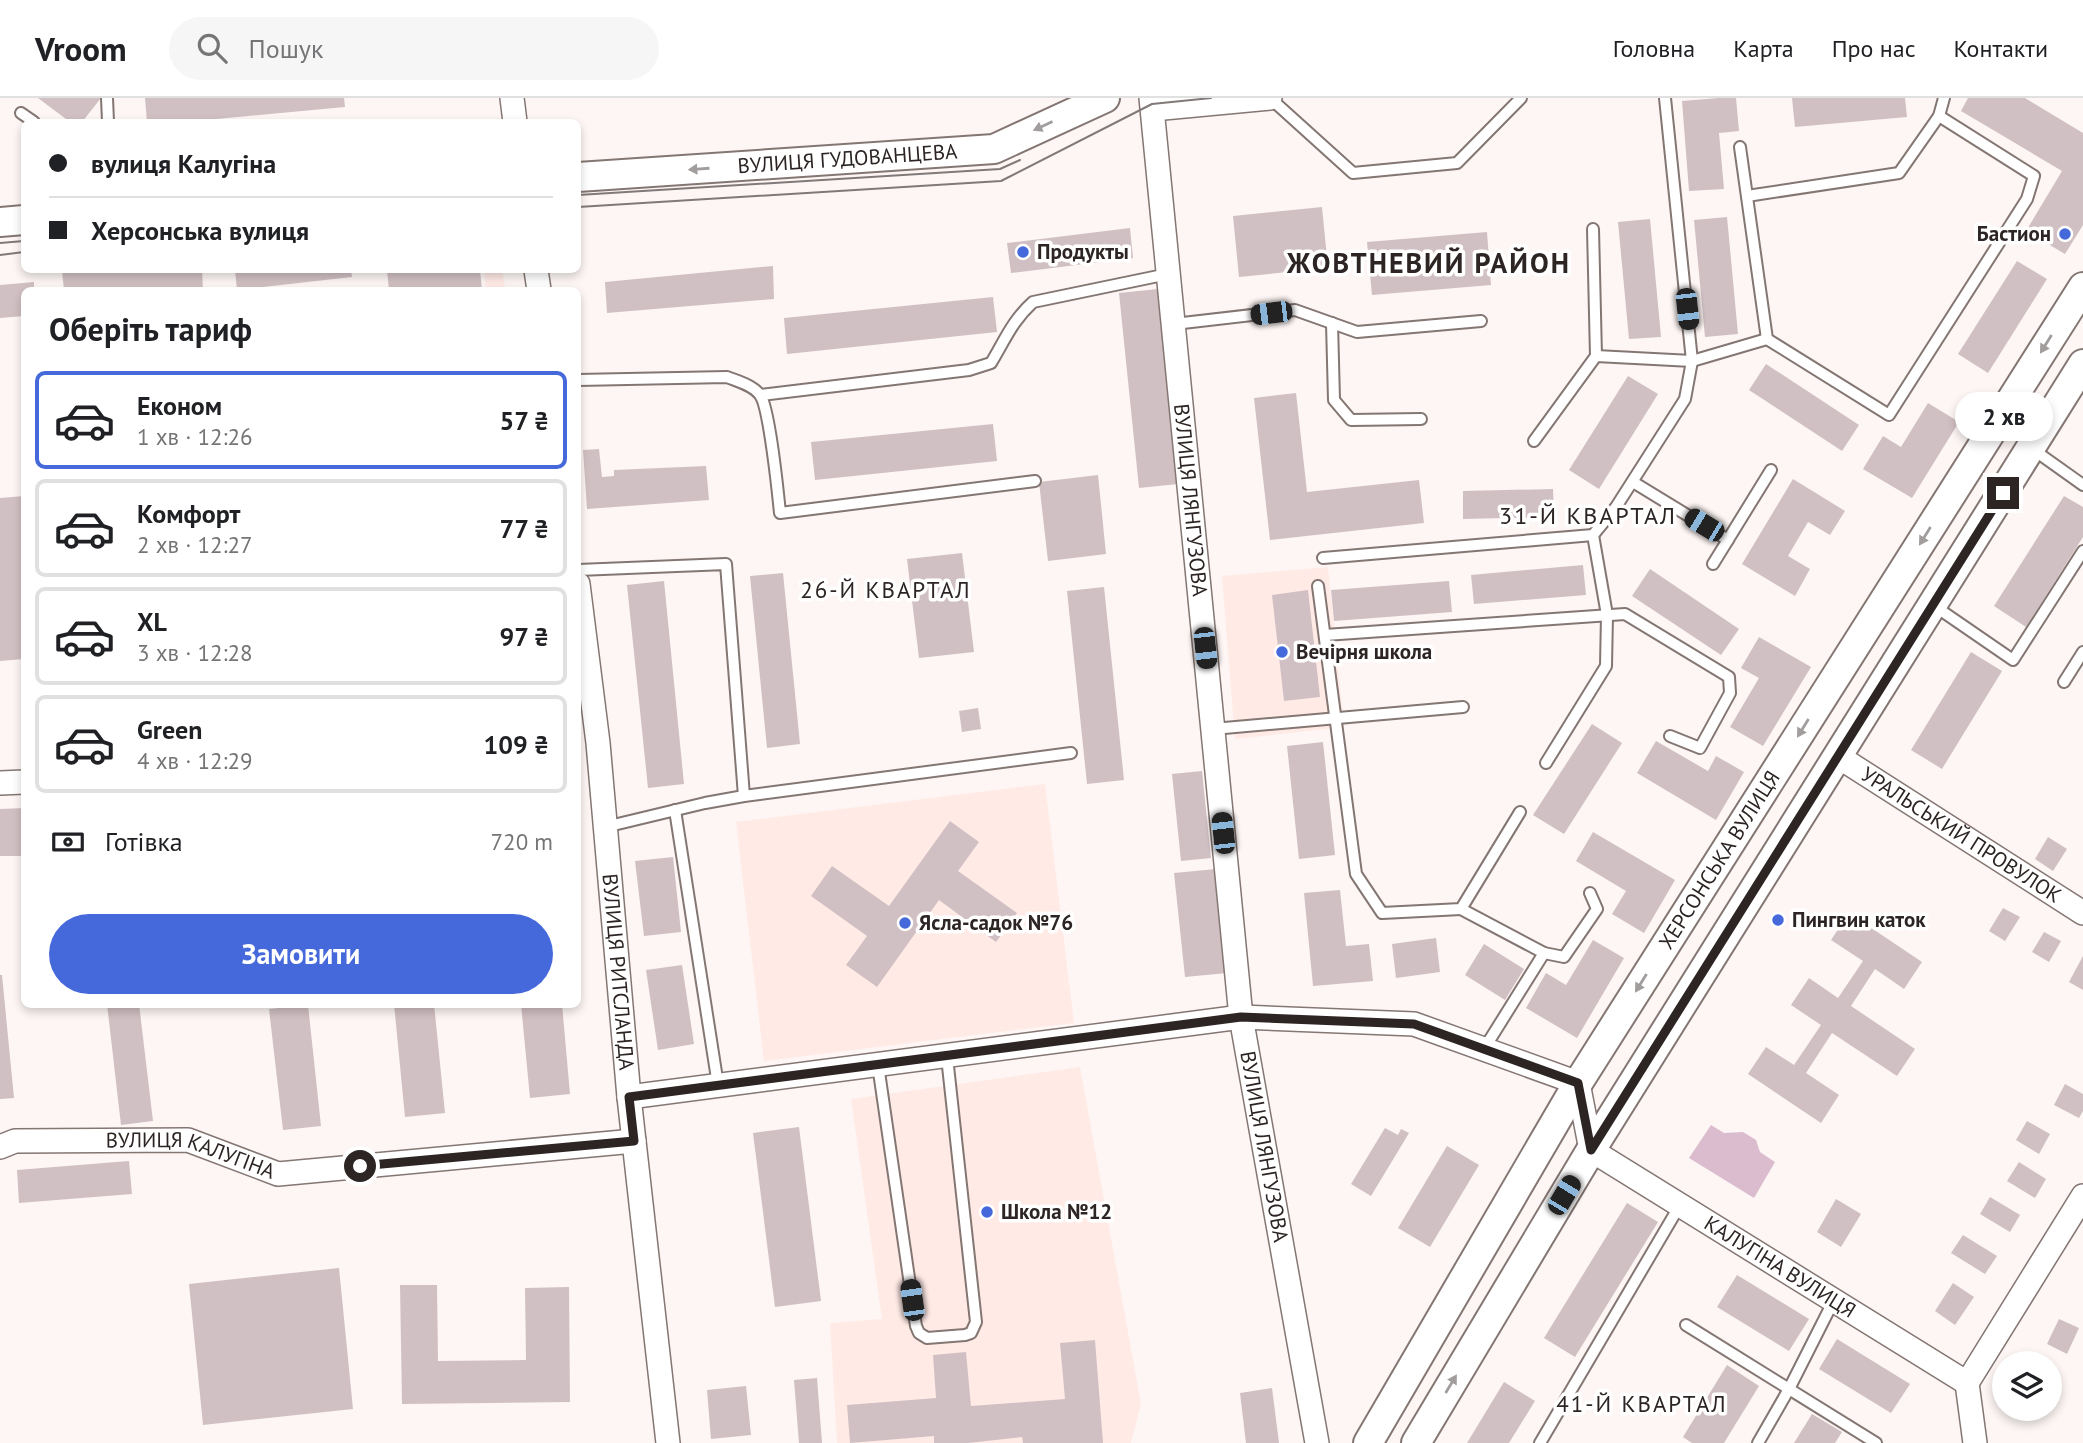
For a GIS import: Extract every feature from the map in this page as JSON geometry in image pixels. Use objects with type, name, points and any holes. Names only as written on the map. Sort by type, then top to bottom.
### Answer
[{"type":"street","points":[[512,98],[515,119]]},
{"type":"street","name":"ВУЛИЦЯ ГУДОВАНЦЕВА","points":[[581,177],[994,149],[1105,98]]},
{"type":"street","points":[[1152,103],[1270,98]]},
{"type":"street","name":"ВУЛИЦЯ ЛЯНГУЗОВА","points":[[1152,103],[1241,1017],[1317,1443]]},
{"type":"street","points":[[0,222],[21,220]]},
{"type":"street","name":"ХЕРСОНСЬКА ВУЛИЦЯ","points":[[1368,1443],[1578,1083],[2083,287]]},
{"type":"street","points":[[1416,1443],[1591,1150],[2083,364]]},
{"type":"street","name":"ВУЛИЦЯ РИТСЛАНДА","points":[[581,632],[588,743],[606,827],[629,1097],[668,1443]]},
{"type":"street","name":"УРАЛЬСЬКИЙ ПРОВУЛОК","points":[[1839,757],[2083,912]]},
{"type":"street","points":[[0,783],[21,782]]},
{"type":"street","points":[[629,1097],[1241,1017],[1414,1024],[1578,1083],[1591,1150]]},
{"type":"street","name":"ВУЛИЦЯ КАЛУГІНА","points":[[0,1147],[15,1141],[188,1140],[278,1174],[634,1141]]},
{"type":"street","name":"КАЛУГІНА ВУЛИЦЯ","points":[[1591,1150],[1967,1382]]},
{"type":"street","points":[[1976,1442],[1967,1382],[2083,1196]]},
{"type":"lane","points":[[107,98],[108,119]]},
{"type":"lane","points":[[1270,98],[1353,173],[1458,163],[1521,98]]},
{"type":"lane","points":[[1323,558],[1593,535],[1616,508],[1685,399],[1692,361],[1665,98]]},
{"type":"lane","points":[[1747,196],[1899,173],[1939,116],[1944,98]]},
{"type":"lane","points":[[22,113],[30,119]]},
{"type":"lane","points":[[1596,356],[1692,361],[1767,339],[1889,415],[2027,198],[2034,176],[1939,116]]},
{"type":"lane","points":[[1740,147],[1767,339]]},
{"type":"lane","points":[[1534,441],[1596,356],[1593,229]]},
{"type":"lane","points":[[761,395],[980,367],[991,363],[1007,332],[1032,302],[1169,274]]},
{"type":"lane","points":[[1174,324],[1295,310],[1357,332],[1481,321]]},
{"type":"lane","points":[[1332,323],[1334,400],[1351,420],[1421,419]]},
{"type":"lane","points":[[581,380],[727,377],[749,386],[761,395],[780,513],[1035,481]]},
{"type":"lane","points":[[2031,448],[2083,485]]},
{"type":"lane","points":[[1713,564],[1771,470]]},
{"type":"lane","points":[[1633,482],[1728,540]]},
{"type":"lane","points":[[1546,763],[1606,666],[1607,615],[1593,535]]},
{"type":"lane","points":[[1933,605],[2013,660],[2083,551]]},
{"type":"lane","points":[[581,570],[726,564],[744,796]]},
{"type":"lane","points":[[1318,586],[1356,874],[1382,913],[1461,909],[1544,953],[1564,957],[1597,909],[1590,893]]},
{"type":"lane","points":[[1325,635],[1625,614],[1730,677],[1730,693],[1700,748],[1670,736]]},
{"type":"lane","points":[[2064,682],[2083,652]]},
{"type":"lane","points":[[1213,729],[1463,707]]},
{"type":"lane","points":[[606,827],[744,796],[1071,753]]},
{"type":"lane","points":[[676,810],[718,1085]]},
{"type":"lane","points":[[1461,909],[1520,812]]},
{"type":"lane","points":[[1484,1049],[1544,953]]},
{"type":"lane","points":[[878,1065],[916,1326],[919,1333],[927,1338],[965,1335],[974,1329],[976,1322],[947,1056]]},
{"type":"lane","points":[[1540,1443],[1680,1205]]},
{"type":"lane","points":[[1758,1443],[1835,1300]]},
{"type":"lane","points":[[1686,1325],[1876,1443]]},
{"type":"shaded area","points":[[484,273],[503,273],[505,287],[486,287]]},
{"type":"shaded area","name":"Вечірня школа","points":[[1328,567],[1344,727],[1235,739],[1222,576]]},
{"type":"shaded area","name":"Ясла-садок №76","points":[[1045,784],[1074,1023],[764,1061],[736,822]]},
{"type":"shaded area","name":"Школа №12","points":[[1080,1067],[1141,1404],[1131,1443],[837,1443],[830,1323],[882,1319],[851,1099]]},
{"type":"shaded area","points":[[1711,1125],[1724,1133],[1743,1132],[1756,1140],[1760,1152],[1775,1162],[1754,1198],[1689,1158]]},
{"type":"building","points":[[38,98],[101,98],[84,119],[66,119]]},
{"type":"building","points":[[145,98],[344,98],[345,107],[216,119],[147,119]]},
{"type":"building","points":[[1736,98],[1739,131],[1719,133],[1724,189],[1689,191],[1682,101]]},
{"type":"building","points":[[1792,98],[1905,98],[1907,117],[1795,127]]},
{"type":"building","points":[[1968,98],[2025,98],[2083,133],[2083,225],[2065,254],[2026,231],[2062,171],[1961,111]]},
{"type":"building","points":[[1322,207],[1328,268],[1239,277],[1233,216]]},
{"type":"building","points":[[1727,217],[1738,334],[1705,337],[1694,220]]},
{"type":"building","points":[[1650,219],[1661,337],[1629,339],[1618,222]]},
{"type":"building","points":[[1130,228],[1133,258],[1011,273],[1007,243]]},
{"type":"building","points":[[1487,232],[1491,285],[1372,295],[1367,242]]},
{"type":"building","points":[[2017,261],[2047,279],[1988,373],[1958,354]]},
{"type":"building","points":[[773,266],[774,299],[607,313],[605,282]]},
{"type":"building","points":[[62,273],[202,273],[203,287],[64,287]]},
{"type":"building","points":[[235,273],[351,273],[352,277],[264,287],[237,287]]},
{"type":"building","points":[[387,273],[480,273],[482,287],[389,287]]},
{"type":"building","points":[[34,282],[34,287],[21,287],[21,316],[0,318],[0,285]]},
{"type":"building","points":[[1158,289],[1178,484],[1139,488],[1119,293]]},
{"type":"building","points":[[993,297],[997,332],[787,354],[784,318]]},
{"type":"building","points":[[1766,364],[1859,425],[1842,451],[1749,390]]},
{"type":"building","points":[[1628,376],[1658,394],[1599,489],[1569,470]]},
{"type":"building","points":[[1296,393],[1307,492],[1419,480],[1424,523],[1270,540],[1254,398]]},
{"type":"building","points":[[1928,403],[1959,422],[1912,498],[1863,469],[1883,436],[1901,447]]},
{"type":"building","points":[[993,424],[997,461],[815,480],[811,442]]},
{"type":"building","points":[[599,449],[602,477],[614,476],[614,470],[706,466],[709,500],[587,509],[583,450]]},
{"type":"building","points":[[1098,475],[1106,554],[1048,561],[1039,482]]},
{"type":"building","points":[[1793,479],[1845,511],[1830,535],[1808,522],[1788,556],[1810,569],[1795,596],[1742,564]]},
{"type":"building","points":[[1553,489],[1554,517],[1463,519],[1463,491]]},
{"type":"building","points":[[21,496],[21,659],[0,661],[0,498]]},
{"type":"building","points":[[2064,496],[2083,507],[2083,537],[2026,627],[1994,606]]},
{"type":"building","points":[[962,553],[974,652],[919,658],[907,559]]},
{"type":"building","points":[[1583,565],[1586,595],[1474,604],[1471,575]]},
{"type":"building","points":[[1650,569],[1739,629],[1721,655],[1632,596]]},
{"type":"building","points":[[783,573],[800,744],[767,748],[750,576]]},
{"type":"building","points":[[664,581],[684,784],[648,788],[627,585]]},
{"type":"building","points":[[1449,581],[1452,612],[1334,621],[1331,590]]},
{"type":"building","points":[[1104,587],[1124,780],[1087,784],[1067,591]]},
{"type":"building","points":[[1308,590],[1320,697],[1284,701],[1272,595]]},
{"type":"building","points":[[1759,637],[1811,667],[1763,746],[1730,727],[1759,678],[1741,668]]},
{"type":"building","points":[[1971,652],[2002,671],[1942,769],[1911,750]]},
{"type":"building","points":[[978,708],[981,729],[962,732],[959,711]]},
{"type":"building","points":[[1592,724],[1622,743],[1564,834],[1533,815]]},
{"type":"building","points":[[1656,741],[1708,771],[1716,756],[1744,772],[1716,820],[1637,773]]},
{"type":"building","points":[[1323,742],[1335,855],[1299,859],[1287,746]]},
{"type":"building","points":[[1202,771],[1211,858],[1181,861],[1172,774]]},
{"type":"building","points":[[21,808],[21,856],[0,856],[0,809]]},
{"type":"building","points":[[950,821],[979,842],[958,871],[1017,913],[996,942],[939,900],[877,987],[846,965],[867,936],[811,896],[832,866],[889,906]]},
{"type":"building","points":[[1593,832],[1675,880],[1644,933],[1612,914],[1626,891],[1576,861]]},
{"type":"building","points":[[2048,837],[2067,849],[2053,871],[2035,859]]},
{"type":"building","points":[[673,857],[681,932],[644,936],[635,861]]},
{"type":"building","points":[[1216,869],[1227,973],[1185,977],[1174,873]]},
{"type":"building","points":[[1340,890],[1346,946],[1369,944],[1373,981],[1313,986],[1304,893]]},
{"type":"building","points":[[2003,908],[2020,917],[2005,941],[1989,931]]},
{"type":"building","points":[[1849,913],[1922,962],[1904,989],[1875,969],[1851,1006],[1915,1049],[1897,1076],[1832,1033],[1806,1073],[1839,1095],[1821,1123],[1748,1074],[1766,1047],[1794,1065],[1821,1025],[1791,1005],[1809,978],[1838,998],[1863,961],[1831,940]]},
{"type":"building","points":[[2044,932],[2061,941],[2049,962],[2032,952]]},
{"type":"building","points":[[1436,938],[1440,972],[1396,978],[1392,944]]},
{"type":"building","points":[[1593,940],[1624,958],[1577,1038],[1526,1008],[1546,973],[1566,985]]},
{"type":"building","points":[[1484,944],[1524,969],[1505,1000],[1465,975]]},
{"type":"building","points":[[2083,956],[2083,990],[2069,982]]},
{"type":"building","points":[[682,965],[694,1044],[658,1050],[646,970]]},
{"type":"building","points":[[0,975],[14,1098],[0,1099]]},
{"type":"building","points":[[107,1008],[139,1008],[153,1121],[121,1125]]},
{"type":"building","points":[[308,1008],[321,1126],[283,1130],[269,1009]]},
{"type":"building","points":[[394,1008],[434,1008],[445,1113],[405,1117]]},
{"type":"building","points":[[521,1008],[562,1008],[570,1094],[530,1098]]},
{"type":"building","points":[[2065,1084],[2083,1094],[2083,1111],[2079,1118],[2054,1105]]},
{"type":"building","points":[[2027,1121],[2050,1134],[2039,1154],[2016,1140]]},
{"type":"building","points":[[799,1127],[821,1301],[775,1307],[753,1133]]},
{"type":"building","points":[[1385,1128],[1398,1135],[1401,1129],[1409,1133],[1371,1196],[1351,1184]]},
{"type":"building","points":[[1447,1146],[1479,1165],[1430,1247],[1398,1228]]},
{"type":"building","points":[[129,1161],[132,1194],[19,1203],[17,1170]]},
{"type":"building","points":[[2019,1162],[2046,1179],[2035,1198],[2007,1181]]},
{"type":"building","points":[[1990,1197],[2020,1215],[2010,1232],[1980,1214]]},
{"type":"building","points":[[1836,1199],[1861,1214],[1841,1247],[1817,1232]]},
{"type":"building","points":[[1627,1203],[1658,1222],[1575,1357],[1544,1338]]},
{"type":"building","points":[[1963,1235],[1997,1256],[1985,1274],[1951,1253]]},
{"type":"building","points":[[339,1268],[353,1409],[203,1425],[189,1284]]},
{"type":"building","points":[[1737,1275],[1809,1319],[1789,1351],[1717,1307]]},
{"type":"building","points":[[1953,1283],[1974,1297],[1955,1325],[1935,1311]]},
{"type":"building","points":[[400,1285],[437,1285],[438,1361],[526,1360],[525,1288],[569,1287],[570,1402],[402,1404]]},
{"type":"building","points":[[2059,1319],[2079,1328],[2067,1354],[2047,1344]]},
{"type":"building","points":[[1837,1339],[1910,1384],[1891,1413],[1819,1369]]},
{"type":"building","points":[[1095,1340],[1103,1443],[1023,1443],[1022,1437],[968,1443],[934,1443],[934,1436],[850,1443],[847,1405],[936,1398],[933,1355],[966,1352],[971,1406],[1065,1399],[1060,1343]]},
{"type":"building","points":[[1727,1365],[1759,1386],[1724,1443],[1692,1443],[1683,1437]]},
{"type":"building","points":[[817,1378],[822,1443],[799,1443],[794,1380]]},
{"type":"building","points":[[1504,1382],[1535,1401],[1509,1443],[1467,1443]]},
{"type":"building","points":[[746,1386],[751,1435],[711,1439],[707,1390]]},
{"type":"building","points":[[1272,1388],[1279,1443],[1246,1443],[1240,1393]]},
{"type":"building","points":[[1812,1414],[1842,1432],[1835,1443],[1794,1443]]},
{"type":"tram line","points":[[581,207],[1001,181],[1152,104],[1211,98]]},
{"type":"tram line","points":[[581,195],[1000,169],[1020,160]]},
{"type":"tram line","points":[[0,243],[21,241]]},
{"type":"tram line","points":[[0,255],[21,252]]},
{"type":"place","name":"Бастион","points":[[2065,234]]},
{"type":"place","name":"Продукты","points":[[1023,252]]},
{"type":"place","name":"Вечірня школа","points":[[1282,652]]},
{"type":"place","name":"Пингвин каток","points":[[1778,920]]},
{"type":"place","name":"Ясла-садок №76","points":[[905,923]]},
{"type":"place","name":"Школа №12","points":[[987,1212]]},
{"type":"district","name":"ЖОВТНЕВИЙ РАЙОН","points":[[1429,263]]},
{"type":"district","name":"31-Й КВАРТАЛ","points":[[1588,516]]},
{"type":"district","name":"26-Й КВАРТАЛ","points":[[886,590]]},
{"type":"district","name":"41-Й КВАРТАЛ","points":[[1642,1404]]},
{"type":"route","points":[[360,1166],[634,1141],[629,1097],[1241,1017],[1414,1024],[1578,1083],[1591,1150],[2003,493]]}]
